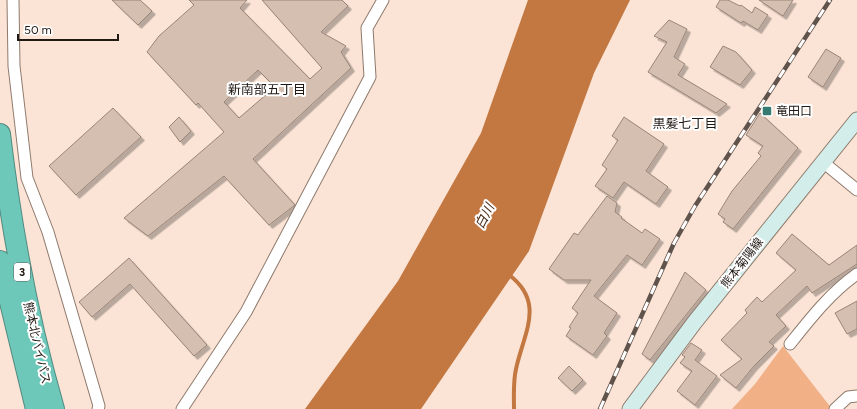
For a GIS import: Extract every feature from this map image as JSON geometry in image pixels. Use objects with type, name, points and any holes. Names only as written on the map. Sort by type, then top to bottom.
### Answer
[{"type":"highway","name":"熊本北バイパス","points":[[0,134],[7,196],[24,286],[42,368],[54,409]]},
{"type":"highway","name":"熊本北バイパス","points":[[0,261],[36,409]]},
{"type":"main road","name":"熊本菊陽線","points":[[630,409],[694,323],[857,120]]},
{"type":"street","points":[[13,0],[14,66],[28,178],[48,232],[98,409]]},
{"type":"street","points":[[182,409],[246,312],[370,77],[368,28],[383,0]]},
{"type":"street","points":[[823,162],[857,190]]},
{"type":"street","points":[[790,344],[818,309],[857,274]]},
{"type":"street","points":[[835,409],[848,397],[857,396]]},
{"type":"shaded area","points":[[783,346],[832,409],[732,409],[755,384]]},
{"type":"water","name":"白川","points":[[528,0],[630,0],[594,73],[529,251],[421,409],[305,409],[398,281],[481,133]]},
{"type":"building","points":[[112,0],[140,0],[152,11],[138,25]]},
{"type":"building","points":[[189,0],[247,0],[240,8],[310,79],[322,68],[262,0],[342,0],[348,6],[321,32],[346,46],[341,52],[351,68],[253,159],[295,205],[269,225],[224,176],[148,236],[124,218],[224,132],[198,103],[196,105],[147,52],[159,36],[194,5]],"holes":[[[258,70],[275,87],[239,118],[224,102]]]},
{"type":"building","points":[[720,0],[728,0],[740,6],[741,5],[752,13],[755,7],[768,15],[758,30],[743,21],[741,23],[716,7]]},
{"type":"building","points":[[759,0],[793,0],[783,16]]},
{"type":"building","points":[[669,20],[687,29],[674,57],[685,64],[678,75],[727,104],[716,113],[648,72],[667,42],[654,36]]},
{"type":"building","points":[[723,46],[736,52],[752,70],[740,85],[710,67]]},
{"type":"building","points":[[826,49],[841,58],[823,87],[808,77]]},
{"type":"building","points":[[113,108],[141,137],[76,195],[49,166]]},
{"type":"building","points":[[760,113],[798,148],[733,229],[723,222],[725,219],[718,214],[732,191],[761,156],[758,153],[763,146],[746,135]]},
{"type":"building","points":[[179,117],[191,131],[180,142],[169,127]]},
{"type":"building","points":[[624,117],[664,144],[646,171],[668,187],[656,204],[624,182],[613,198],[595,186],[607,169],[602,165],[618,140],[612,136]]},
{"type":"building","points":[[607,196],[617,203],[615,212],[622,217],[621,218],[642,233],[645,229],[660,239],[642,265],[627,255],[594,296],[617,313],[604,333],[607,336],[593,355],[566,336],[571,328],[569,327],[578,313],[572,308],[591,280],[564,280],[549,269],[574,233],[578,235]]},
{"type":"building","points":[[792,234],[829,265],[857,245],[857,264],[812,293],[807,286],[776,315],[786,326],[769,342],[774,346],[754,366],[736,388],[720,375],[742,359],[721,340],[747,313],[745,310],[757,297],[762,302],[796,270],[776,253]]},
{"type":"building","points":[[129,258],[207,345],[194,356],[130,284],[92,317],[79,302]]},
{"type":"building","points":[[685,272],[706,290],[650,360],[642,354]]},
{"type":"building","points":[[857,301],[857,329],[847,334],[835,313]]},
{"type":"building","points":[[691,343],[702,350],[695,360],[717,376],[695,405],[677,391],[692,371],[680,363],[685,357],[682,355]]},
{"type":"building","points":[[569,366],[583,380],[572,391],[558,378]]},
{"type":"waterway","points":[[508,274],[520,285],[526,295],[529,307],[527,330],[515,374],[514,409]]},
{"type":"railway","points":[[600,409],[674,243],[695,206],[830,0]]},
{"type":"place","name":"竜田口","points":[[767,111]]},
{"type":"district","name":"新南部五丁目","points":[[267,89]]},
{"type":"district","name":"黒髪七丁目","points":[[685,123]]}]
